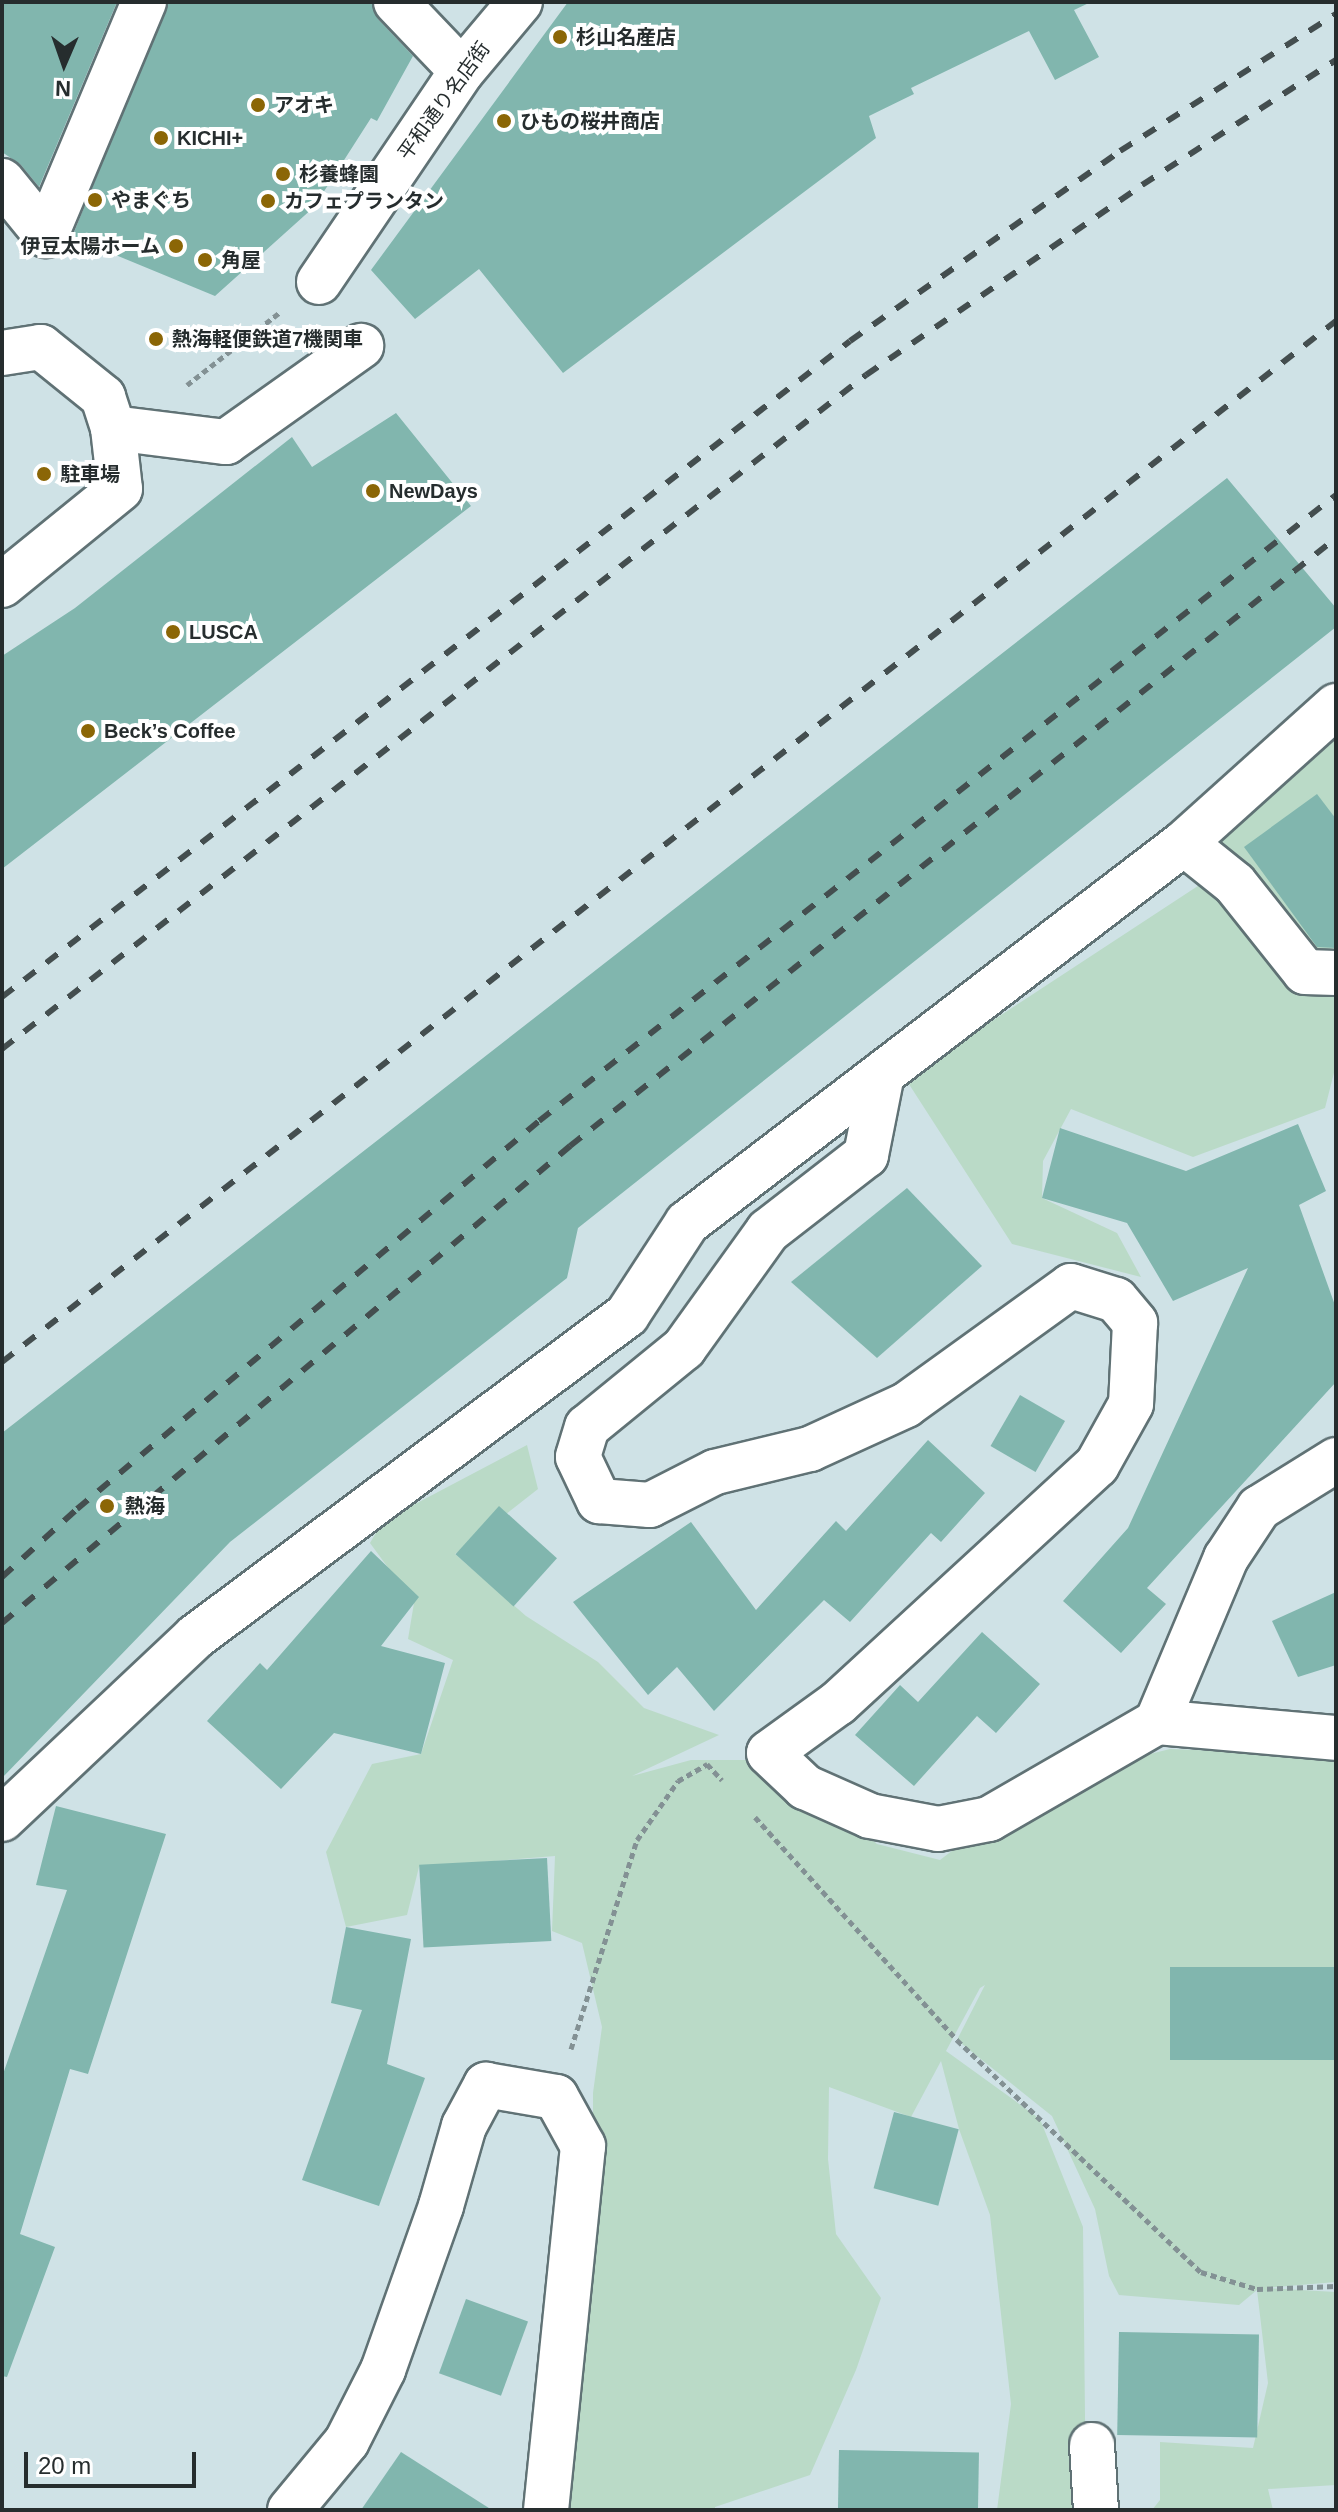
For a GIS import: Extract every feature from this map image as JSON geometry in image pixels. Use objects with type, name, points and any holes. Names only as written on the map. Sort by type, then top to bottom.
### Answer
[{"type":"street","points":[[2,181],[46,235],[144,2]]},
{"type":"street","points":[[396,2],[462,71]]},
{"type":"street","name":"平和通り名店街","points":[[319,282],[462,71],[520,2]]},
{"type":"street","points":[[113,428],[226,442],[361,346]]},
{"type":"street","points":[[2,353],[41,347],[103,397],[113,428],[120,489],[2,585]]},
{"type":"street","points":[[2,1819],[195,1637],[627,1315],[687,1223],[1184,843],[1336,706]]},
{"type":"street","points":[[1184,843],[1235,884],[1305,972],[1336,973]]},
{"type":"street","points":[[882,1074],[866,1155],[768,1231],[684,1348],[587,1427],[578,1457],[599,1501],[650,1505],[715,1472],[810,1449],[906,1405],[1071,1286],[1116,1300],[1135,1323],[1131,1404],[1097,1465],[838,1703],[769,1753],[805,1787],[870,1816],[938,1829],[989,1819],[1157,1722],[1336,1738]]},
{"type":"street","points":[[1157,1722],[1226,1558],[1259,1508],[1336,1460]]},
{"type":"street","points":[[290,2510],[347,2441],[383,2370],[441,2206],[464,2126],[486,2085],[556,2097],[583,2146],[546,2510]]},
{"type":"street","points":[[1092,2445],[1096,2510]]},
{"type":"path","points":[[182,389],[319,282]]},
{"type":"path","points":[[556,2097],[637,1840],[678,1781],[707,1764],[728,1787]]},
{"type":"path","points":[[749,1810],[957,2040],[1201,2272],[1257,2289],[1336,2286]]},
{"type":"green space","points":[[1336,731],[1336,975],[1201,856]]},
{"type":"green space","points":[[1207,880],[1293,980],[1336,998],[1336,1065],[1325,1108],[1193,1157],[1071,1109],[1043,1161],[1042,1198],[1117,1233],[1141,1277],[1012,1244],[905,1078]]},
{"type":"green space","points":[[527,1445],[538,1489],[455,1554],[526,1616],[598,1662],[644,1708],[719,1735],[632,1776],[691,1760],[776,1760],[877,1844],[940,1860],[965,1841],[1126,1760],[1170,1749],[1247,1752],[1336,1742],[1336,2282],[1265,2288],[1336,2292],[1336,2485],[1268,2489],[1273,2510],[1152,2510],[1160,2500],[1160,2442],[1253,2448],[1268,2383],[1257,2290],[1239,2305],[1119,2295],[1109,2276],[1095,2209],[1052,2116],[957,2040],[985,1985],[980,1988],[946,2051],[1040,2119],[1083,2227],[1086,2510],[997,2510],[1011,2404],[990,2215],[959,2129],[941,2061],[911,2117],[829,2087],[828,2159],[836,2234],[881,2298],[856,2370],[810,2475],[715,2507],[715,2510],[569,2508],[593,2172],[593,2093],[602,2027],[582,1943],[552,1931],[555,1856],[419,1867],[407,1915],[346,1927],[326,1852],[372,1764],[421,1754],[453,1660],[408,1639],[414,1603],[370,1543],[383,1521]]},
{"type":"building","points":[[2,2],[117,2],[39,187],[21,165],[2,152]]},
{"type":"building","points":[[168,2],[372,2],[378,19],[413,56],[377,121],[371,118],[314,207],[215,296],[72,237]]},
{"type":"building","points":[[568,2],[1091,2],[1074,10],[1099,57],[1055,80],[1029,31],[911,88],[914,94],[869,116],[876,138],[563,373],[479,269],[415,319],[371,270]]},
{"type":"building","name":"LUSCA","points":[[396,413],[471,506],[2,869],[2,656],[75,608],[292,437],[312,467]]},
{"type":"building","name":"熱海","points":[[1227,478],[1336,608],[1336,627],[578,1228],[567,1278],[230,1542],[2,1778],[2,1433]]},
{"type":"building","points":[[1317,794],[1336,819],[1336,948],[1317,947],[1244,847]]},
{"type":"building","points":[[1298,1124],[1326,1191],[1299,1205],[1336,1308],[1336,1382],[1147,1588],[1166,1604],[1121,1653],[1063,1601],[1128,1528],[1248,1268],[1173,1301],[1127,1223],[1042,1198],[1060,1128],[1186,1171]]},
{"type":"building","points":[[907,1188],[982,1266],[877,1358],[791,1282]]},
{"type":"building","points":[[1020,1395],[1065,1421],[1036,1472],[990,1446]]},
{"type":"building","points":[[928,1440],[985,1493],[941,1542],[931,1533],[850,1622],[824,1600],[714,1711],[677,1667],[648,1695],[573,1602],[691,1522],[756,1610],[836,1521],[846,1531]]},
{"type":"building","points":[[499,1506],[557,1558],[513,1606],[456,1554]]},
{"type":"building","points":[[371,1551],[419,1597],[381,1646],[445,1663],[421,1754],[334,1733],[281,1789],[207,1721],[260,1663],[267,1670]]},
{"type":"building","points":[[1336,1592],[1336,1665],[1298,1677],[1272,1621]]},
{"type":"building","points":[[982,1632],[1040,1684],[996,1733],[977,1716],[914,1786],[855,1735],[900,1685],[918,1702]]},
{"type":"building","points":[[56,1806],[166,1834],[88,2074],[70,2069],[20,2234],[55,2247],[7,2377],[2,2376],[2,2077],[67,1890],[36,1885]]},
{"type":"building","points":[[547,1858],[551,1941],[424,1948],[419,1865]]},
{"type":"building","points":[[346,1927],[411,1939],[387,2064],[425,2078],[379,2206],[302,2180],[362,2010],[331,2003]]},
{"type":"building","points":[[1170,1967],[1336,1967],[1336,2060],[1170,2060]]},
{"type":"building","points":[[894,2112],[959,2129],[938,2206],[874,2188]]},
{"type":"building","points":[[466,2299],[528,2322],[501,2396],[439,2373]]},
{"type":"building","points":[[1119,2332],[1259,2334],[1257,2437],[1117,2435]]},
{"type":"building","points":[[839,2450],[979,2452],[978,2510],[838,2510]]},
{"type":"building","points":[[401,2452],[492,2510],[361,2510]]},
{"type":"railway","points":[[2,997],[850,341],[1120,151],[1336,14]]},
{"type":"railway","points":[[2,1049],[866,375],[1142,185],[1336,60]]},
{"type":"railway","points":[[2,1362],[1336,321]]},
{"type":"railway","points":[[2,1577],[77,1509],[539,1121],[1336,495]]},
{"type":"railway","points":[[2,1623],[570,1146],[1336,538]]},
{"type":"place","name":"杉山名産店","points":[[560,37]]},
{"type":"place","name":"アオキ","points":[[258,105]]},
{"type":"place","name":"ひもの桜井商店","points":[[504,121]]},
{"type":"place","name":"KICHI+","points":[[161,138]]},
{"type":"place","name":"杉養蜂園","points":[[283,174]]},
{"type":"place","name":"やまぐち","points":[[95,200]]},
{"type":"place","name":"カフェプランタン","points":[[268,201]]},
{"type":"place","name":"伊豆太陽ホーム","points":[[176,246]]},
{"type":"place","name":"角屋","points":[[205,260]]},
{"type":"place","name":"熱海軽便鉄道7機関車","points":[[156,339]]},
{"type":"place","name":"駐車場","points":[[44,474]]},
{"type":"place","name":"NewDays","points":[[373,491]]},
{"type":"place","name":"LUSCA","points":[[173,632]]},
{"type":"place","name":"Beck’s Coffee","points":[[88,731]]},
{"type":"place","name":"熱海","points":[[107,1506]]}]
